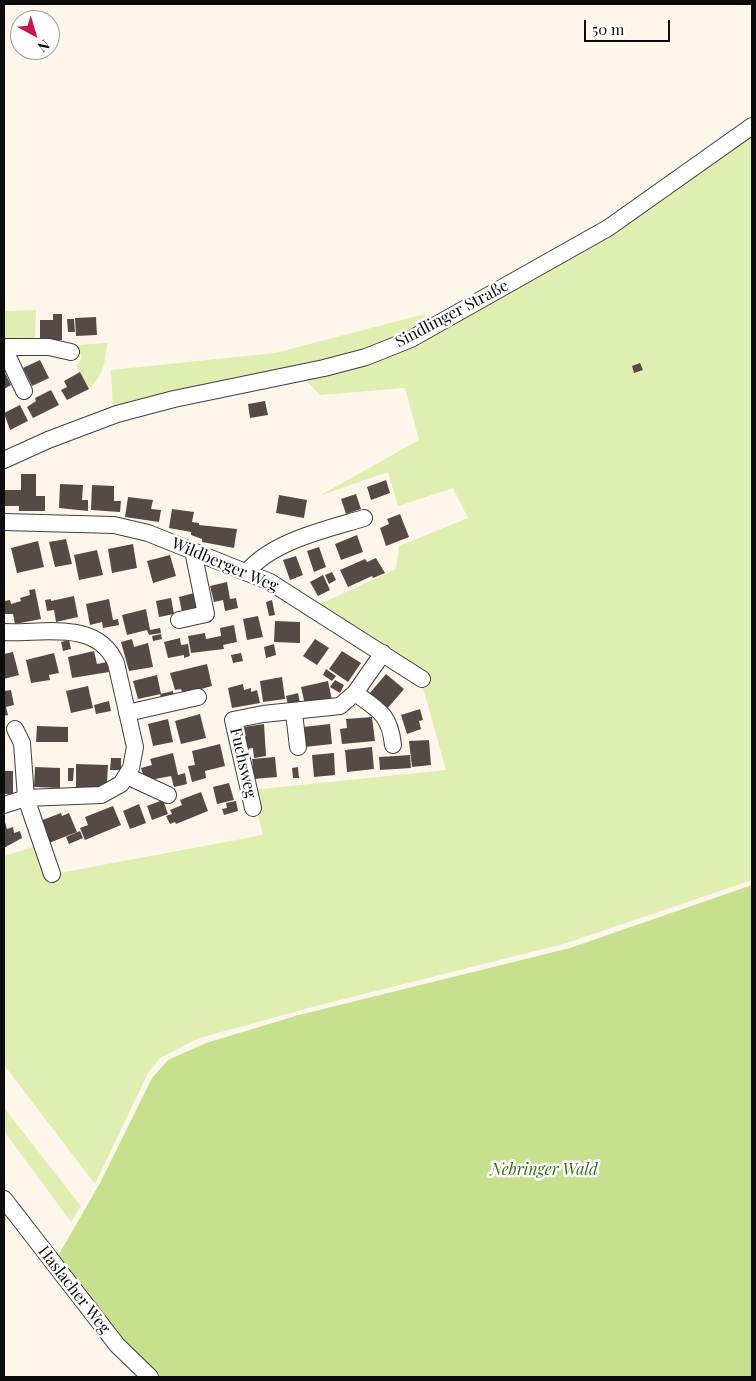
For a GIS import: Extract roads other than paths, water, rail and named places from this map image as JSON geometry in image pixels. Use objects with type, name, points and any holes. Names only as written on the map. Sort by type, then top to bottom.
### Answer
[{"type":"street","name":"Sindlinger Straße","points":[[4,460],[48,440],[117,414],[174,399],[324,368],[366,357],[411,339],[608,228],[752,126]]},
{"type":"street","points":[[24,391],[4,348],[49,347],[70,352]]},
{"type":"street","points":[[247,572],[263,556],[285,545],[364,518]]},
{"type":"street","name":"Wildberger Weg","points":[[4,522],[114,525],[138,530],[193,550],[284,589],[422,679]]},
{"type":"street","points":[[179,620],[206,614],[193,550]]},
{"type":"street","points":[[4,632],[72,632],[94,637],[112,653],[116,663],[135,747],[134,758],[127,776],[120,784],[102,796],[26,798],[4,805]]},
{"type":"street","name":"Fuchsweg","points":[[253,808],[233,720],[263,714],[294,713],[340,706],[355,693],[382,653]]},
{"type":"street","points":[[355,693],[384,713],[392,730],[393,745]]},
{"type":"street","points":[[127,713],[198,697]]},
{"type":"street","points":[[294,713],[298,747]]},
{"type":"street","points":[[15,729],[22,743],[26,798],[52,874]]},
{"type":"street","points":[[127,776],[168,795]]},
{"type":"street","name":"Haslacher Weg","points":[[4,1199],[118,1345],[150,1377]]},
{"type":"park label","name":"Nebringer Wald","points":[[544,1170]]}]
